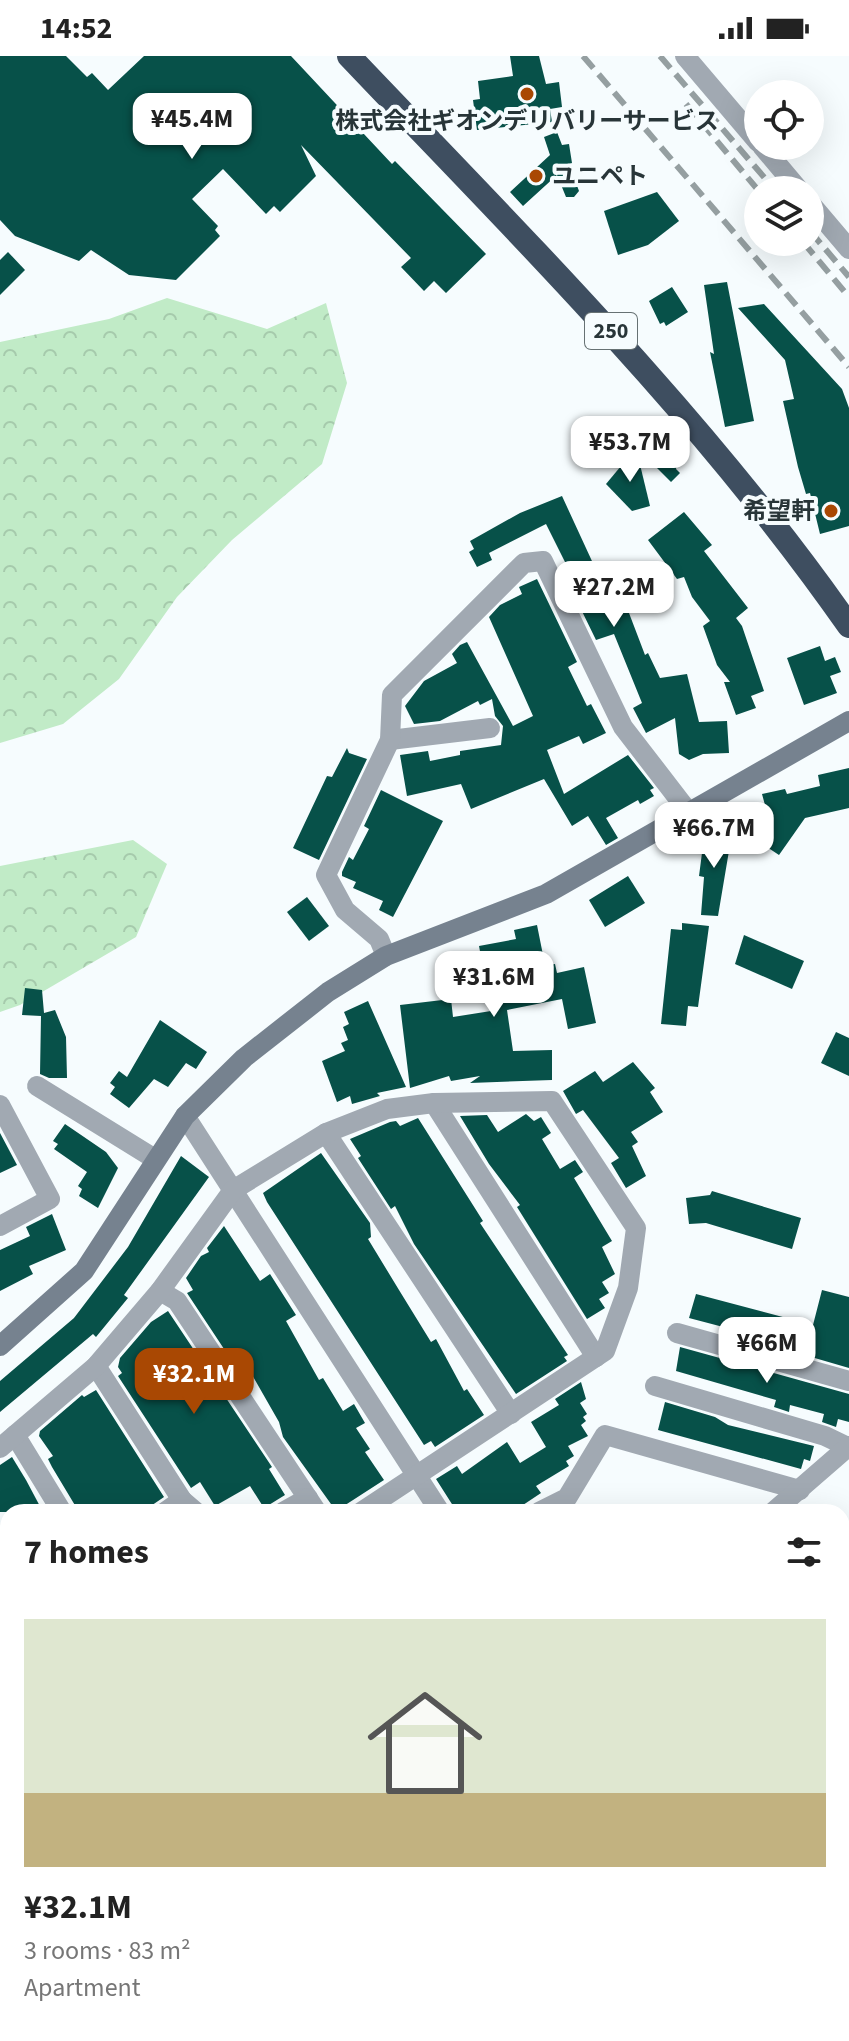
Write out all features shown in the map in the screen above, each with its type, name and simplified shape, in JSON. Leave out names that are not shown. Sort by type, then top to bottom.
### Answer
[{"type":"highway","name":"250","points":[[349,56],[643,364],[821,586],[849,626]]},
{"type":"street","points":[[685,56],[744,125]]},
{"type":"street","points":[[774,160],[787,176]]},
{"type":"street","points":[[824,220],[849,249]]},
{"type":"street","points":[[386,956],[379,939],[345,910],[326,875],[390,740],[388,708],[400,682],[524,563],[543,561],[623,727],[687,810]]},
{"type":"street","points":[[0,1346],[84,1271],[185,1116],[244,1058],[328,992],[386,956],[546,894],[687,810],[849,721]]},
{"type":"street","points":[[390,740],[490,728]]},
{"type":"street","points":[[37,1086],[155,1159]]},
{"type":"street","points":[[56,1504],[8,1441],[96,1366],[160,1291],[233,1190],[326,1133],[387,1109],[434,1103],[552,1101],[636,1228],[628,1288],[605,1351],[374,1504]]},
{"type":"street","points":[[434,1103],[596,1357]]},
{"type":"street","points":[[0,1105],[50,1199],[0,1226]]},
{"type":"street","points":[[185,1116],[435,1504]]},
{"type":"street","points":[[326,1133],[511,1414]]},
{"type":"street","points":[[160,1291],[177,1301],[312,1504]]},
{"type":"street","points":[[677,1333],[849,1381]]},
{"type":"street","points":[[96,1366],[179,1504]]},
{"type":"street","points":[[655,1386],[825,1436],[849,1447],[783,1504]]},
{"type":"street","points":[[555,1504],[567,1498],[605,1435],[800,1490]]},
{"type":"green space","points":[[167,298],[267,329],[326,303],[347,383],[322,464],[232,540],[177,597],[119,679],[63,724],[0,743],[0,342],[109,319]]},
{"type":"green space","points":[[133,840],[167,864],[136,937],[20,1005],[0,1012],[0,866]]},
{"type":"building","points":[[0,56],[66,56],[87,77],[92,73],[108,90],[144,56],[291,56],[392,164],[395,161],[486,254],[446,293],[434,281],[424,291],[401,267],[411,258],[301,145],[316,176],[280,212],[274,206],[266,214],[223,169],[192,199],[218,226],[215,230],[220,236],[176,280],[129,275],[91,250],[79,261],[15,236],[0,220]]},
{"type":"building","points":[[510,56],[539,56],[546,84],[559,82],[562,107],[550,109],[552,122],[477,130],[473,100],[480,99],[478,81],[513,76]]},
{"type":"building","points":[[557,132],[562,145],[569,144],[572,163],[569,164],[579,191],[574,197],[566,197],[557,175],[523,206],[510,192],[550,155],[544,137]]},
{"type":"building","points":[[657,192],[679,221],[648,245],[618,255],[604,211]]},
{"type":"building","points":[[8,252],[25,270],[0,295],[0,260]]},
{"type":"building","points":[[727,282],[754,421],[725,427],[710,352],[714,354],[704,285]]},
{"type":"building","points":[[672,287],[688,312],[666,326],[664,322],[660,324],[649,301]]},
{"type":"building","points":[[764,304],[842,389],[849,408],[849,526],[820,534],[810,493],[806,494],[798,467],[783,401],[794,399],[785,360],[738,308]]},
{"type":"building","points":[[646,436],[662,453],[666,448],[678,460],[676,469],[680,473],[671,482],[636,447]]},
{"type":"building","points":[[636,448],[650,506],[632,511],[606,484]]},
{"type":"building","points":[[562,496],[603,585],[609,582],[615,595],[621,592],[645,655],[648,653],[660,678],[687,674],[699,722],[727,721],[729,753],[703,754],[689,760],[679,754],[675,718],[646,733],[633,708],[642,703],[614,634],[596,640],[576,599],[582,596],[546,524],[489,553],[492,560],[477,567],[469,552],[474,549],[470,541],[520,513]]},
{"type":"building","points":[[684,512],[712,545],[704,551],[748,608],[736,618],[742,626],[764,691],[751,696],[756,708],[736,715],[724,682],[730,682],[717,665],[703,626],[710,621],[692,597],[684,577],[677,579],[648,540]]},
{"type":"building","points":[[537,579],[577,662],[568,667],[587,706],[591,704],[606,733],[583,744],[579,736],[547,750],[564,794],[628,755],[654,788],[650,790],[654,796],[640,804],[638,800],[606,818],[618,838],[606,845],[588,816],[572,826],[544,779],[471,809],[461,784],[407,796],[400,755],[428,751],[430,761],[460,755],[460,751],[501,745],[503,726],[495,716],[492,699],[480,705],[478,701],[440,721],[414,724],[405,706],[424,681],[457,663],[452,654],[460,645],[467,642],[513,726],[533,716],[489,617],[500,605],[522,594],[519,587]]},
{"type":"building","points":[[820,646],[825,661],[835,657],[841,672],[830,676],[837,693],[804,705],[787,658]]},
{"type":"building","points":[[347,748],[349,753],[367,759],[319,860],[293,848],[327,776],[332,777]]},
{"type":"building","points":[[849,768],[849,808],[805,818],[779,855],[758,841],[769,820],[762,794],[785,789],[787,794],[820,786],[818,775]]},
{"type":"building","points":[[381,790],[443,821],[393,917],[379,910],[383,901],[353,888],[356,882],[342,876],[349,857],[353,860],[369,829],[364,826]]},
{"type":"building","points":[[705,830],[732,833],[718,916],[701,915],[704,877],[699,876]]},
{"type":"building","points":[[628,876],[645,903],[605,927],[589,900]]},
{"type":"building","points":[[307,897],[329,926],[309,941],[287,912]]},
{"type":"building","points":[[682,923],[709,926],[698,1007],[688,1006],[686,1026],[661,1024],[671,929],[682,930]]},
{"type":"building","points":[[537,925],[545,965],[555,964],[557,973],[584,967],[596,1023],[568,1029],[562,999],[507,1010],[513,1051],[552,1050],[552,1080],[470,1083],[480,1076],[451,1081],[449,1076],[410,1088],[400,1005],[451,999],[453,1017],[491,1011],[479,946],[516,939],[514,930]]},
{"type":"building","points":[[744,935],[804,961],[792,989],[735,964]]},
{"type":"building","points":[[25,988],[42,990],[44,1013],[55,1010],[66,1037],[67,1078],[49,1078],[40,1074],[41,1016],[22,1015]]},
{"type":"building","points":[[368,1001],[406,1087],[377,1093],[380,1096],[352,1104],[350,1096],[337,1102],[322,1061],[345,1051],[341,1043],[348,1040],[343,1027],[349,1024],[344,1012]]},
{"type":"building","points":[[160,1020],[207,1052],[196,1069],[186,1063],[168,1087],[154,1079],[129,1108],[110,1094],[115,1087],[110,1083],[119,1071],[127,1077]]},
{"type":"building","points":[[836,1032],[849,1038],[849,1076],[821,1063]]},
{"type":"building","points":[[633,1062],[655,1088],[650,1092],[663,1112],[631,1132],[638,1142],[632,1146],[646,1176],[626,1188],[611,1163],[619,1158],[583,1110],[576,1114],[563,1091],[595,1071],[603,1082]]},
{"type":"building","points":[[526,1114],[534,1121],[541,1117],[551,1133],[542,1139],[560,1169],[575,1160],[583,1172],[574,1178],[612,1241],[602,1247],[615,1274],[602,1282],[609,1293],[599,1299],[605,1308],[587,1319],[517,1207],[520,1205],[489,1164],[460,1116],[487,1115],[498,1132]]},
{"type":"building","points":[[418,1118],[483,1221],[480,1223],[568,1355],[564,1357],[567,1361],[516,1394],[414,1244],[395,1206],[391,1209],[358,1158],[361,1156],[350,1139],[390,1122],[396,1121],[400,1126]]},
{"type":"building","points":[[65,1124],[106,1152],[118,1168],[98,1208],[79,1196],[82,1189],[78,1186],[87,1172],[54,1149],[58,1144],[53,1141]]},
{"type":"building","points":[[0,1133],[17,1165],[0,1173]]},
{"type":"building","points":[[321,1153],[370,1223],[371,1237],[368,1239],[431,1342],[436,1339],[464,1391],[467,1389],[484,1415],[435,1447],[431,1441],[424,1445],[263,1193]]},
{"type":"building","points":[[181,1156],[209,1177],[124,1295],[128,1298],[96,1337],[93,1334],[0,1412],[0,1381],[74,1318],[128,1247]]},
{"type":"building","points":[[712,1191],[801,1218],[792,1249],[706,1223],[689,1224],[686,1198],[710,1195]]},
{"type":"building","points":[[52,1214],[66,1250],[29,1266],[33,1274],[0,1291],[0,1250],[30,1236],[26,1227]]},
{"type":"building","points":[[224,1226],[260,1281],[270,1274],[296,1315],[286,1321],[319,1380],[323,1378],[343,1411],[354,1404],[365,1423],[356,1428],[370,1449],[365,1452],[384,1480],[347,1504],[331,1504],[283,1437],[279,1422],[239,1352],[230,1358],[187,1293],[193,1290],[186,1278],[201,1256],[209,1252],[207,1248]]},
{"type":"building","points":[[822,1290],[849,1297],[849,1368],[777,1347],[779,1339],[749,1331],[747,1339],[725,1333],[727,1328],[689,1318],[696,1294],[813,1325]]},
{"type":"building","points":[[168,1311],[272,1467],[269,1469],[285,1495],[270,1504],[261,1504],[250,1486],[214,1504],[200,1482],[191,1488],[118,1376],[122,1373],[118,1367],[120,1358],[151,1322]]},
{"type":"building","points":[[680,1347],[849,1394],[849,1422],[838,1419],[836,1427],[822,1422],[824,1414],[790,1405],[789,1412],[774,1407],[776,1400],[676,1371]]},
{"type":"building","points":[[581,1382],[586,1399],[580,1403],[587,1414],[583,1417],[586,1421],[581,1425],[588,1436],[568,1446],[574,1456],[566,1461],[569,1466],[536,1486],[541,1493],[524,1504],[452,1504],[436,1479],[457,1466],[462,1474],[507,1442],[520,1463],[546,1447],[531,1422],[559,1405],[555,1399]]},
{"type":"building","points":[[96,1390],[164,1497],[154,1504],[74,1504],[48,1459],[53,1456],[39,1436],[40,1431],[82,1395],[84,1397]]},
{"type":"building","points":[[665,1402],[715,1417],[728,1425],[814,1446],[810,1461],[804,1459],[801,1469],[658,1430]]},
{"type":"building","points":[[12,1457],[39,1504],[0,1504],[0,1465]]},
{"type":"railway","points":[[583,56],[849,367]]},
{"type":"railway","points":[[660,56],[763,176]]},
{"type":"railway","points":[[686,104],[746,176]]},
{"type":"railway","points":[[824,248],[849,277]]},
{"type":"railway","points":[[815,256],[849,297]]},
{"type":"place","name":"株式会社ギオンデリバリーサービス","points":[[527,94]]},
{"type":"place","name":"ユニペト","points":[[536,176]]},
{"type":"place","name":"希望軒","points":[[831,511]]}]
